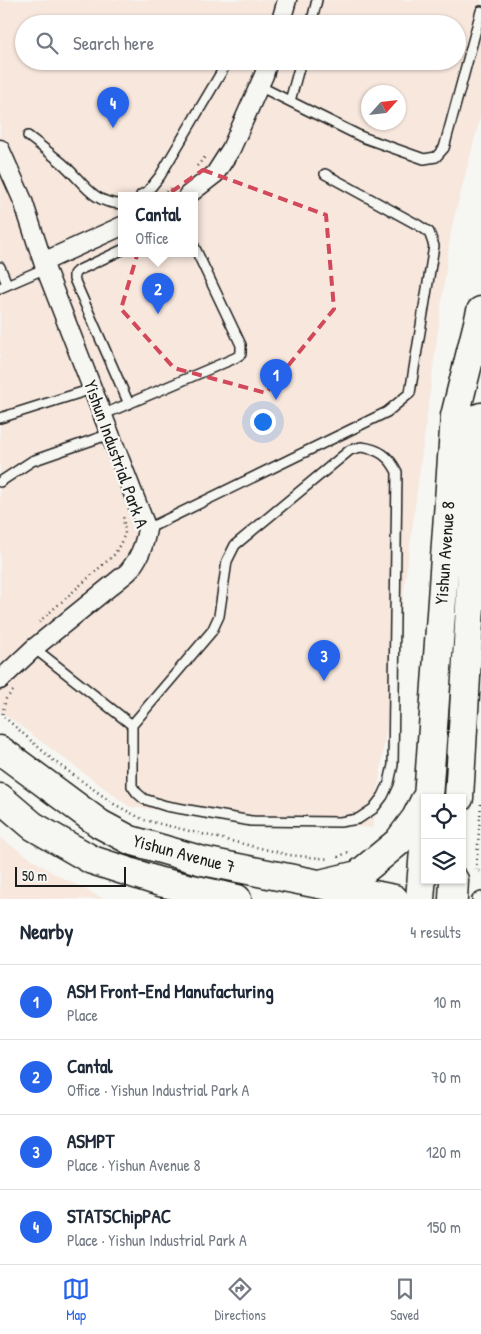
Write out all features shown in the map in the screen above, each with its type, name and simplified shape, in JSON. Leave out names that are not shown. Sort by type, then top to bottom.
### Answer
[{"type":"main road","name":"Yishun Avenue 8","points":[[426,794],[455,416],[481,311]]},
{"type":"main road","name":"Yishun Avenue 8","points":[[459,794],[481,417]]},
{"type":"main road","name":"Yishun Avenue 7","points":[[0,750],[100,824],[130,840],[203,861],[394,899]]},
{"type":"main road","name":"Yishun Avenue 7","points":[[0,798],[32,826],[92,860],[160,882],[237,899]]},
{"type":"main road","points":[[317,885],[358,875],[398,842],[416,818],[421,808]]},
{"type":"main road","points":[[420,899],[425,839]]},
{"type":"main road","points":[[453,899],[454,884]]},
{"type":"street","points":[[283,15],[287,0]]},
{"type":"street","points":[[183,189],[215,174],[231,149],[265,70]]},
{"type":"street","name":"Yishun Industrial Park A","points":[[0,149],[23,201],[44,265],[147,529],[138,560],[128,572],[34,648],[0,680]]},
{"type":"street","points":[[44,265],[118,228]]},
{"type":"lane","points":[[313,15],[317,0]]},
{"type":"lane","points":[[466,67],[481,11]]},
{"type":"lane","points":[[146,192],[160,176],[223,70]]},
{"type":"lane","points":[[290,101],[299,70]]},
{"type":"lane","points":[[259,86],[362,137],[424,159],[436,157],[444,148],[465,70]]},
{"type":"lane","points":[[28,136],[62,163],[82,185],[103,201],[118,204]]},
{"type":"lane","points":[[147,529],[388,412],[410,392],[434,246],[432,239],[429,232],[418,225],[325,174]]},
{"type":"lane","points":[[118,252],[77,271],[74,274],[74,279],[129,404]]},
{"type":"lane","points":[[102,414],[129,404],[241,354],[241,345],[198,254]]},
{"type":"lane","points":[[0,267],[4,286],[44,265]]},
{"type":"lane","points":[[0,418],[92,389]]},
{"type":"lane","points":[[0,482],[32,462],[110,434]]},
{"type":"lane","points":[[361,447],[373,448],[383,453],[392,462],[397,472],[393,765],[383,796],[373,809],[358,819],[340,822],[251,821],[166,806],[137,794],[132,786],[132,725],[212,631],[220,616],[227,561],[234,545],[350,450],[361,447]]},
{"type":"lane","points":[[34,648],[132,725]]},
{"type":"lane","points":[[477,899],[481,897]]},
{"type":"path","points":[[193,170],[210,152]]},
{"type":"path","points":[[481,804],[476,871],[481,872]]},
{"type":"highlighted area","points":[[203,170],[326,215],[334,309],[266,393],[174,368],[121,309],[152,205]]},
{"type":"shaded area","points":[[0,0],[481,0],[481,114],[451,230],[373,828],[130,807],[0,711]]},
{"type":"shaded area","points":[[0,838],[53,873],[104,899],[0,899]]},
{"type":"place","name":"STATSChipPAC","points":[[113,128]]},
{"type":"place","name":"Cantal","points":[[158,314]]},
{"type":"place","name":"ASM Front-End Manufacturing","points":[[276,400]]},
{"type":"place","name":"ASMPT","points":[[324,681]]}]
